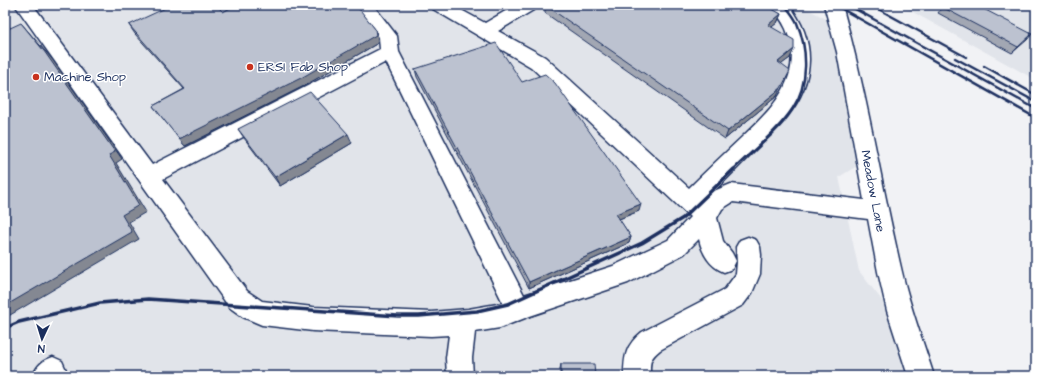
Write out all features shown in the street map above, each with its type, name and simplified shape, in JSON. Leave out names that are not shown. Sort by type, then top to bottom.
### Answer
[{"type":"street","points":[[24,5],[224,282],[238,298],[252,309],[262,313],[313,319],[431,324],[463,322],[509,312],[619,275],[676,247],[697,210],[780,113],[794,90],[800,72],[800,48],[798,34],[780,5]]},
{"type":"street","points":[[364,5],[388,36],[390,52],[509,312]]},
{"type":"street","points":[[439,5],[538,62],[697,210],[712,246],[724,261]]},
{"type":"street","points":[[485,31],[529,5]]},
{"type":"street","name":"Meadow Lane","points":[[833,5],[846,52],[877,211],[900,311],[921,376]]},
{"type":"street","points":[[148,177],[390,52]]},
{"type":"street","points":[[697,210],[731,193],[877,211]]},
{"type":"street","points":[[637,376],[637,363],[641,349],[650,341],[734,297],[743,286],[749,274],[750,261],[748,248]]},
{"type":"street","points":[[460,376],[463,322]]},
{"type":"shaded area","points":[[5,5],[800,5],[830,21],[852,119],[860,164],[839,177],[859,271],[888,308],[911,376],[5,376]]},
{"type":"shaded area","points":[[900,5],[1036,5],[1036,80]]},
{"type":"building","name":"ERSI Fab Shop","points":[[172,5],[216,5],[223,12],[236,5],[354,5],[361,11],[375,29],[376,35],[301,78],[179,139],[153,106],[185,89],[129,25]]},
{"type":"building","points":[[545,5],[709,5],[712,7],[715,5],[769,5],[767,6],[781,14],[768,25],[794,40],[794,49],[778,62],[790,71],[781,88],[728,131]]},
{"type":"building","points":[[945,5],[976,5],[1032,34],[1018,47],[942,7]]},
{"type":"building","points":[[21,23],[44,51],[115,152],[109,155],[139,205],[122,215],[132,232],[5,306],[5,24],[8,29]]},
{"type":"building","points":[[496,43],[522,82],[545,74],[555,83],[641,204],[616,214],[631,237],[529,282],[415,69]]},
{"type":"building","points":[[310,92],[348,134],[275,177],[238,129]]},
{"type":"building","points":[[561,364],[594,364],[595,376],[561,376]]},
{"type":"railway","points":[[733,170],[780,125],[793,108],[802,88],[805,55],[801,33],[797,23],[785,5]]},
{"type":"railway","points":[[835,5],[1036,118]]},
{"type":"railway","points":[[848,5],[1036,109]]},
{"type":"railway","points":[[871,5],[966,57]]},
{"type":"railway","points":[[955,58],[1036,102]]},
{"type":"railway","points":[[984,66],[1036,95]]},
{"type":"railway","points":[[5,328],[19,322],[100,303],[148,299],[398,316],[419,316],[477,311],[508,304],[642,243],[683,218],[734,169]]},
{"type":"place","name":"ERSI Fab Shop","points":[[250,67]]},
{"type":"place","name":"Machine Shop","points":[[36,77]]}]
